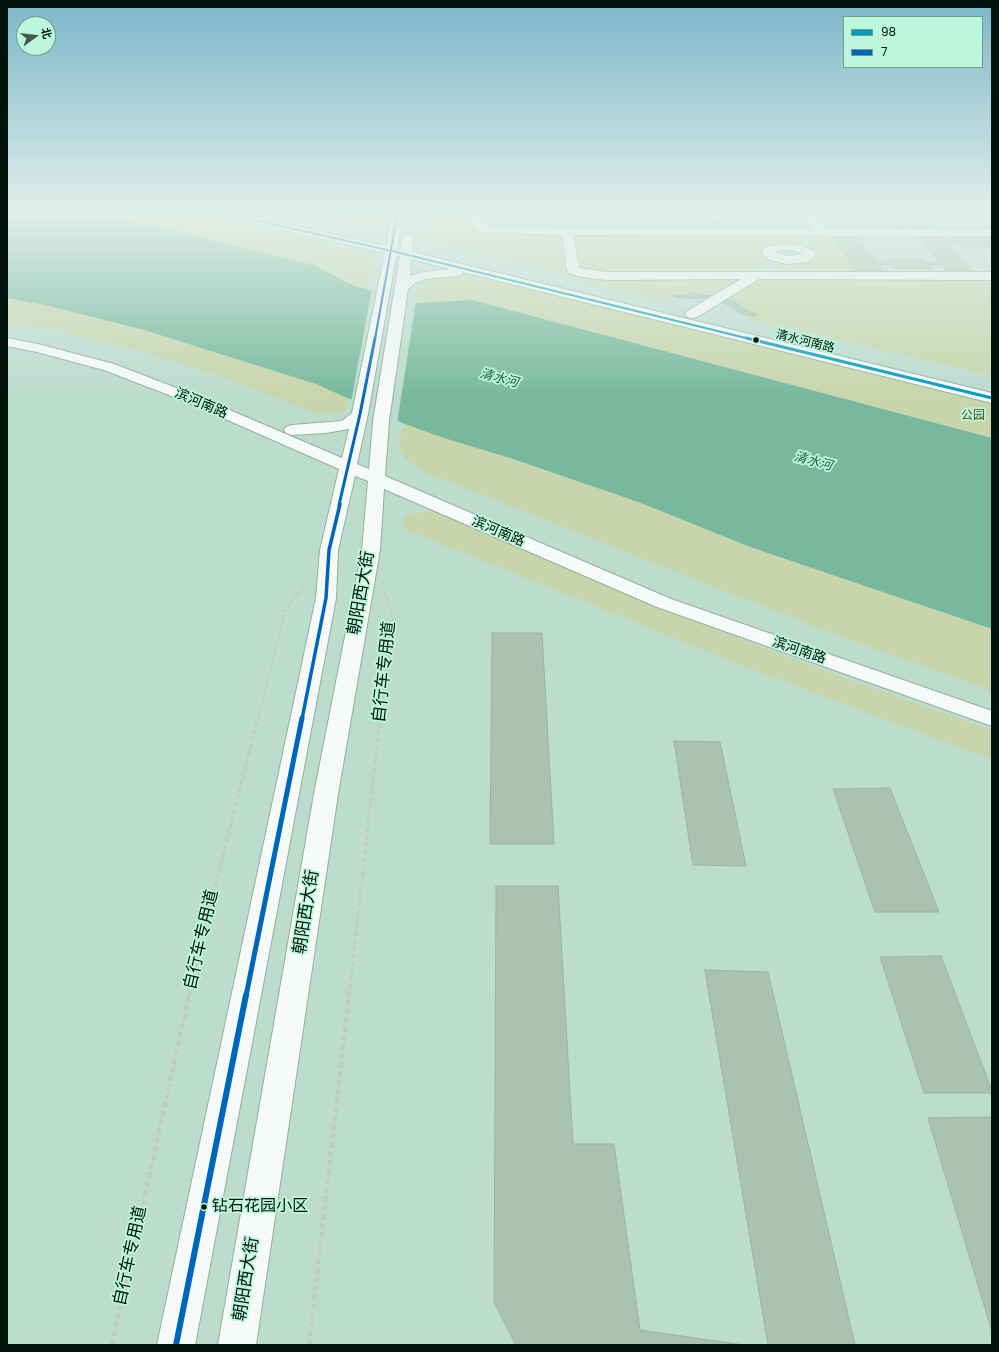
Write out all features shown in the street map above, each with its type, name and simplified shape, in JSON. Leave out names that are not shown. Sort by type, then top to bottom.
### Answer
[{"type":"main road","points":[[176,1345],[326,598],[330,550],[360,414],[387,273]]},
{"type":"main road","points":[[401,290],[403,273]]},
{"type":"main road","points":[[401,290],[411,280],[434,274],[445,273]]},
{"type":"main road","points":[[473,273],[485,274]]},
{"type":"main road","name":"清水河南路","points":[[513,273],[692,314],[992,387]]},
{"type":"main road","points":[[581,273],[606,276],[992,276]]},
{"type":"main road","points":[[692,314],[759,273]]},
{"type":"main road","name":"清水河南路","points":[[485,274],[992,398]]},
{"type":"main road","name":"朝阳西大街","points":[[237,1345],[326,794],[371,550],[381,421],[401,290]]},
{"type":"main road","name":"滨河南路","points":[[7,334],[48,342],[122,361],[201,391],[292,430],[350,461]]},
{"type":"main road","name":"滨河南路","points":[[7,342],[38,348],[109,367],[350,461],[674,593],[992,703]]},
{"type":"main road","points":[[292,430],[320,429],[346,425],[360,414]]},
{"type":"main road","name":"滨河南路","points":[[376,472],[664,603],[992,719]]},
{"type":"path","name":"自行车专用道","points":[[112,1345],[199,950],[285,611],[330,550]]},
{"type":"path","name":"自行车专用道","points":[[309,1345],[382,704],[394,623],[383,584]]},
{"type":"green space","points":[[330,273],[371,273],[367,289],[349,284]]},
{"type":"green space","points":[[557,273],[743,277],[714,295],[690,293],[690,296],[672,296],[674,297],[666,301]]},
{"type":"green space","points":[[779,273],[884,273],[885,274]]},
{"type":"green space","name":"公园","points":[[453,274],[470,274],[992,404],[992,438],[472,300],[416,303],[417,290],[425,282]]},
{"type":"green space","points":[[760,277],[859,277],[861,280],[992,281],[992,376],[744,317],[748,315],[755,316],[757,314],[749,312],[741,305],[729,299]]},
{"type":"green space","points":[[7,298],[45,305],[144,330],[316,384],[348,398],[346,411],[326,414],[312,412],[215,374],[137,350],[53,330],[7,322]]},
{"type":"green space","points":[[406,424],[641,503],[750,547],[992,629],[992,691],[844,638],[427,473],[406,460],[399,448],[401,431]]},
{"type":"green space","points":[[437,510],[530,553],[683,617],[847,679],[992,730],[992,760],[743,666],[404,529],[404,515]]},
{"type":"water","name":"清水河","points":[[7,273],[330,273],[349,284],[416,303],[472,300],[992,438],[992,629],[750,547],[641,503],[405,424],[316,384],[144,330],[45,305],[7,298]]},
{"type":"pier","points":[[372,289],[416,301],[397,423],[351,402]]},
{"type":"building","points":[[689,293],[721,297],[735,302],[749,312],[757,314],[755,316],[739,313],[732,306],[720,302],[718,297],[679,298],[672,296],[690,296]]},
{"type":"building","points":[[492,633],[542,633],[554,844],[490,844]]},
{"type":"building","points":[[674,741],[720,742],[746,866],[693,865]]},
{"type":"building","points":[[890,788],[939,912],[875,912],[833,789]]},
{"type":"building","points":[[496,886],[558,886],[573,1144],[614,1144],[640,1330],[744,1345],[516,1345],[494,1302]]},
{"type":"building","points":[[941,956],[992,1093],[924,1093],[880,957]]},
{"type":"building","points":[[705,970],[768,972],[855,1345],[768,1345]]},
{"type":"building","points":[[992,1117],[992,1332],[928,1118]]},
{"type":"transit line","name":"7","points":[[176,1345],[326,598],[329,550],[360,414],[387,273]]},
{"type":"transit line","name":"98","points":[[482,273],[992,398]]},
{"type":"place","name":"钻石花园小区","points":[[204,1207]]}]
